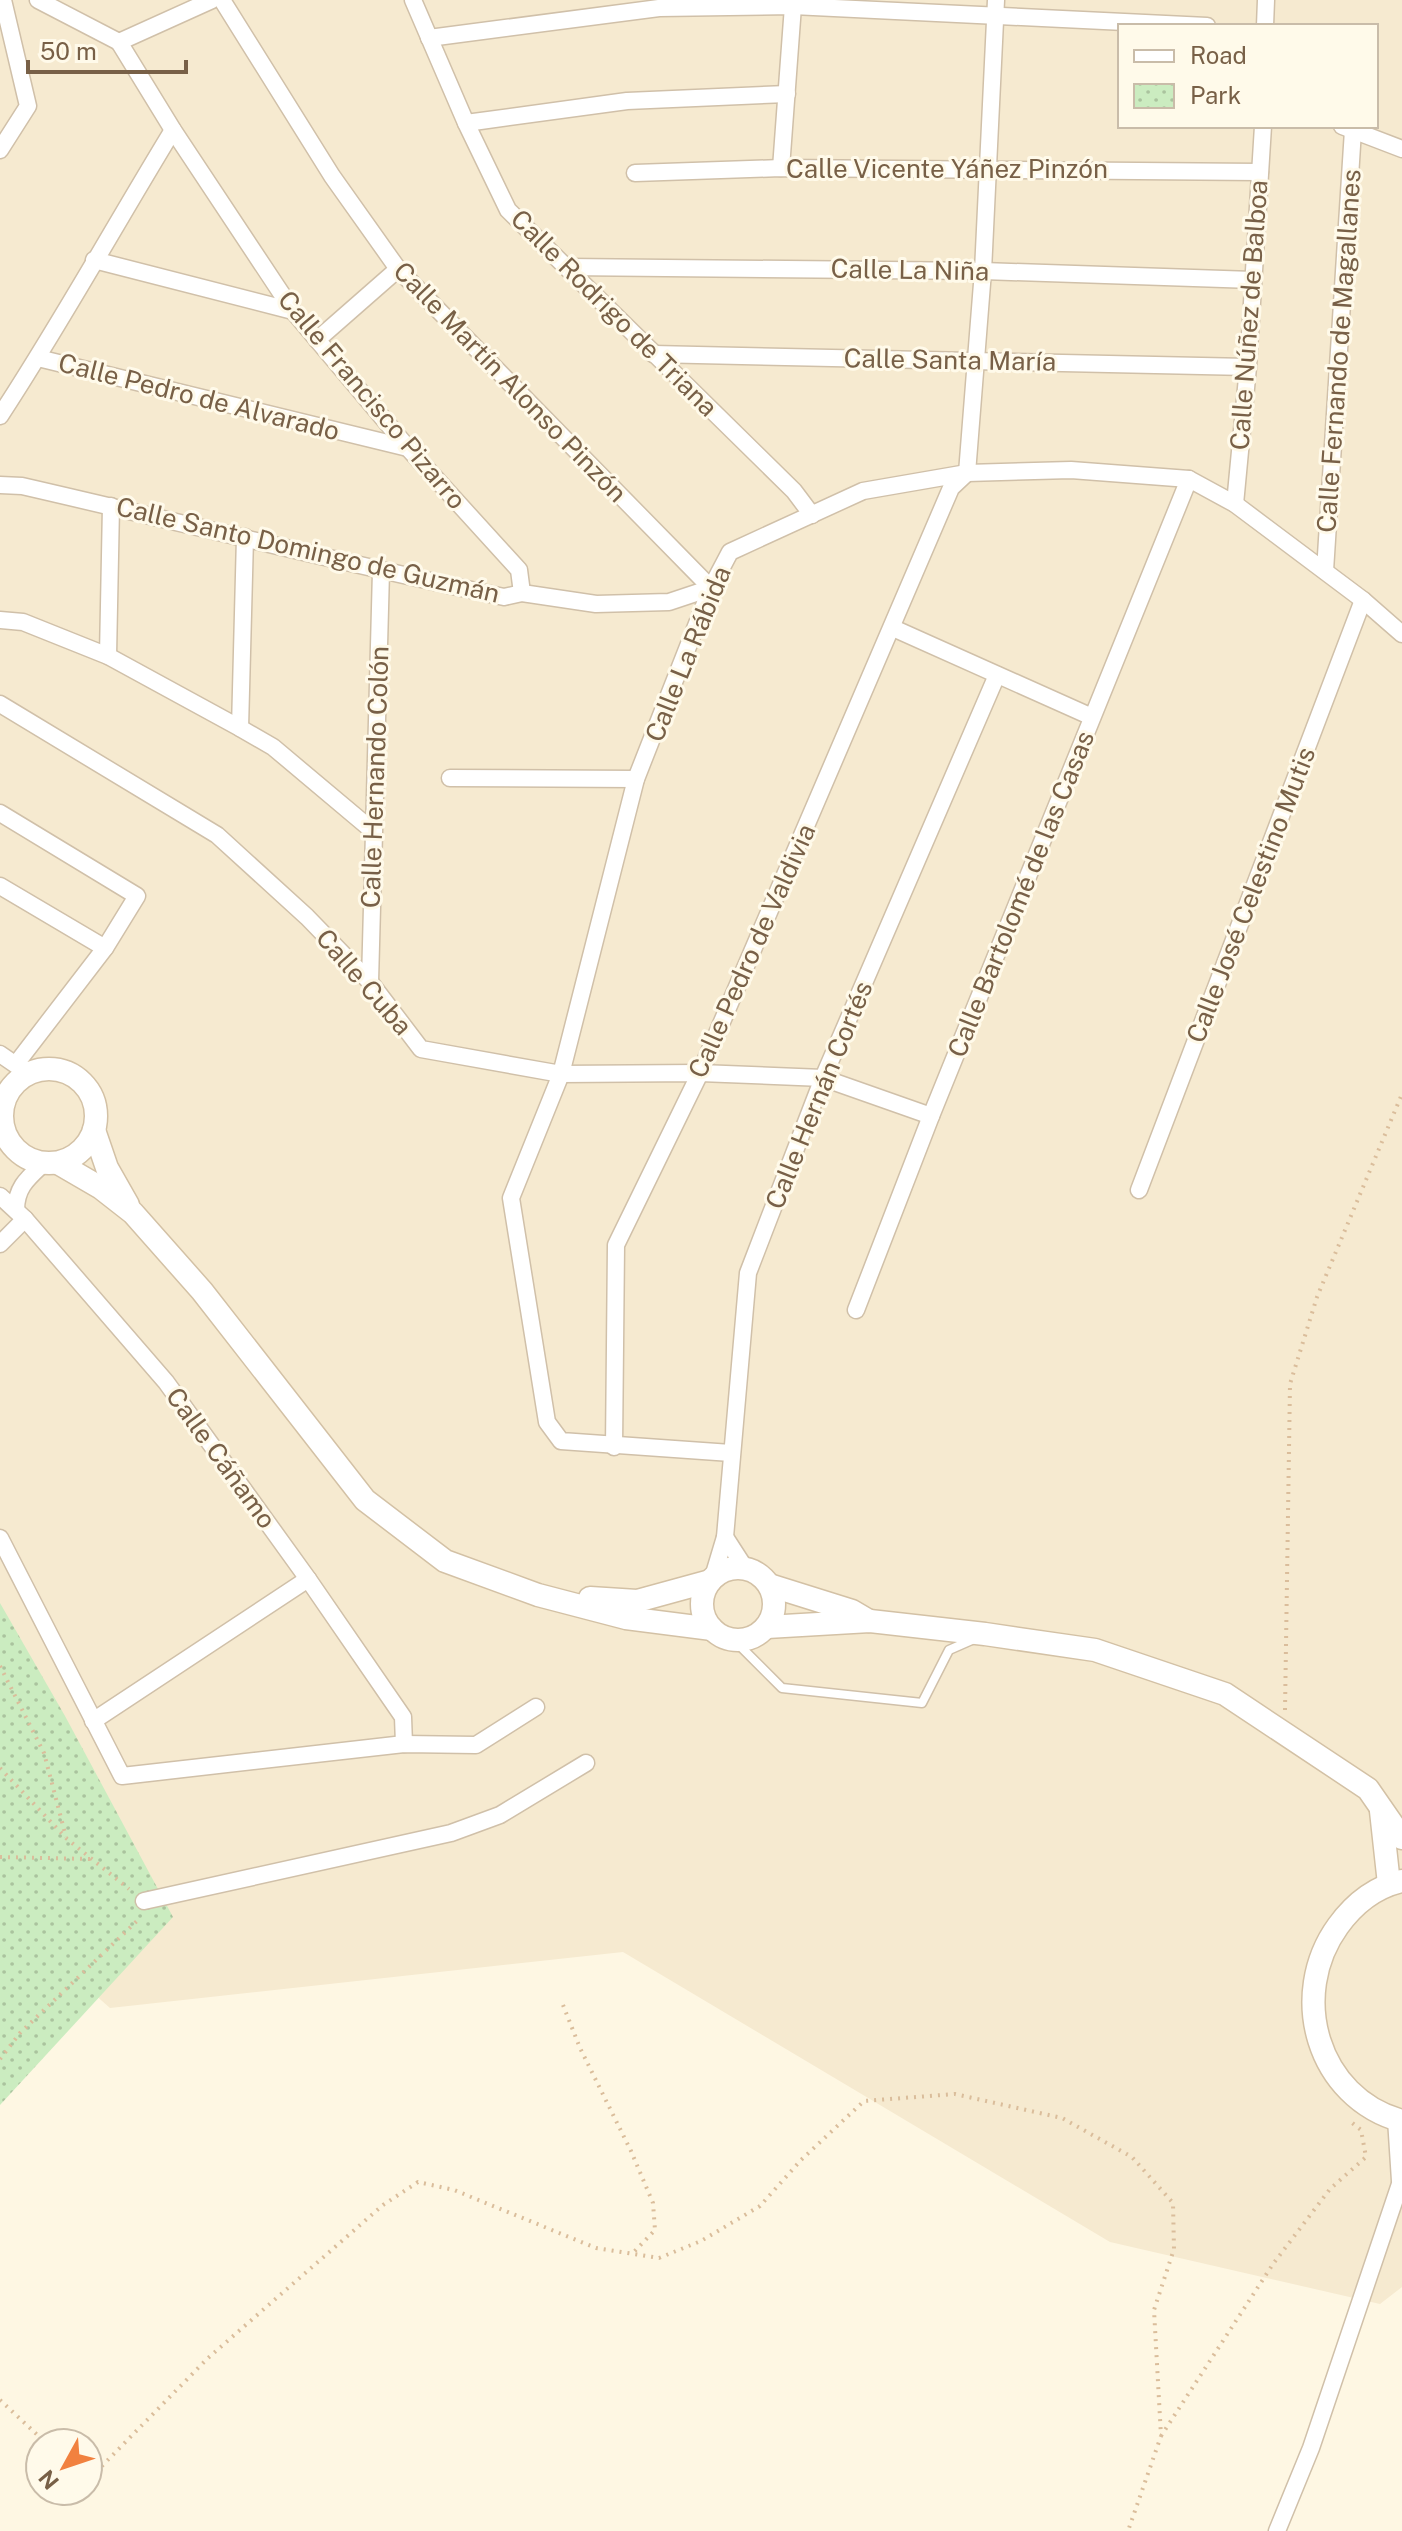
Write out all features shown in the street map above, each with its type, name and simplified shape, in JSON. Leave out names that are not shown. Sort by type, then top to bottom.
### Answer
[{"type":"main road","points":[[51,1163],[87,1145],[94,1130],[94,1101],[76,1078],[58,1070],[16,1073],[2,1116],[11,1143],[17,1150],[101,1188],[133,1213],[202,1291],[365,1500],[445,1561],[538,1595],[626,1618],[712,1629]]},
{"type":"main road","points":[[94,1130],[107,1168],[133,1213]]},
{"type":"main road","points":[[538,1595],[637,1601],[712,1579],[728,1569],[745,1568],[759,1574],[769,1585],[775,1602],[767,1627],[746,1640],[722,1637],[712,1629],[702,1605],[704,1590],[712,1579]]},
{"type":"main road","points":[[769,1585],[852,1611],[870,1621]]},
{"type":"main road","points":[[767,1627],[870,1621],[1095,1650],[1225,1694],[1368,1789],[1402,1838]]},
{"type":"main road","points":[[1381,1811],[1396,1883],[1368,1895],[1349,1911],[1325,1944],[1313,1982],[1313,2023],[1327,2061],[1352,2093],[1386,2116],[1399,2120]]},
{"type":"street","points":[[0,150],[28,106],[3,0]]},
{"type":"street","points":[[38,0],[119,42],[212,0]]},
{"type":"street","name":"Calle Martín Alonso Pinzón","points":[[222,0],[332,176],[398,269],[711,588]]},
{"type":"street","name":"Calle Rodrigo de Triana","points":[[413,0],[466,123],[508,210],[794,491],[812,515]]},
{"type":"street","points":[[1265,24],[1266,0]]},
{"type":"street","points":[[781,168],[793,6]]},
{"type":"street","points":[[429,38],[659,8],[996,7],[1185,24]]},
{"type":"street","points":[[967,473],[983,271],[996,7]]},
{"type":"street","name":"Calle Francisco Pizarro","points":[[119,42],[173,130],[293,311],[408,448],[519,570],[522,593]]},
{"type":"street","points":[[466,123],[627,101],[787,94]]},
{"type":"street","name":"Calle Núñez de Balboa","points":[[1235,504],[1248,367],[1263,128]]},
{"type":"street","points":[[1348,128],[1402,149]]},
{"type":"street","name":"Calle Fernando de Magallanes","points":[[1325,571],[1348,128]]},
{"type":"street","points":[[0,416],[38,358],[173,130]]},
{"type":"street","name":"Calle Vicente Yáñez Pinzón","points":[[635,173],[781,168],[1260,172]]},
{"type":"street","points":[[94,260],[293,311]]},
{"type":"street","name":"Calle La Niña","points":[[567,267],[983,271],[1253,280]]},
{"type":"street","points":[[317,340],[398,269]]},
{"type":"street","name":"Calle Santa María","points":[[653,354],[1248,367]]},
{"type":"street","name":"Calle Pedro de Alvarado","points":[[38,358],[408,448]]},
{"type":"street","name":"Calle La Rábida","points":[[731,1453],[561,1441],[547,1422],[511,1198],[561,1074],[636,779],[711,588],[730,552],[863,491],[967,473],[1071,470],[1189,479]]},
{"type":"street","name":"Calle Pedro de Valdivia","points":[[614,1447],[616,1245],[700,1073],[951,488],[967,473]]},
{"type":"street","points":[[1189,479],[1235,504],[1363,600],[1402,634]]},
{"type":"street","name":"Calle Bartolomé de las Casas","points":[[856,1310],[931,1116],[1189,479]]},
{"type":"street","name":"Calle Santo Domingo de Guzmán","points":[[0,485],[22,486],[504,597],[522,593],[596,604],[669,602],[711,588]]},
{"type":"street","points":[[108,656],[111,506]]},
{"type":"street","points":[[240,728],[245,537]]},
{"type":"street","name":"Calle Hernando Colón","points":[[370,982],[381,571]]},
{"type":"street","name":"Calle José Celestino Mutis","points":[[1139,1190],[1363,600]]},
{"type":"street","points":[[0,620],[23,622],[108,656],[240,728],[273,747],[373,831]]},
{"type":"street","points":[[893,628],[1092,717]]},
{"type":"street","name":"Calle Hernán Cortés","points":[[712,1579],[725,1537],[748,1273],[823,1078],[997,675]]},
{"type":"street","name":"Calle Cuba","points":[[0,704],[217,835],[307,917],[370,982],[421,1049],[561,1074],[700,1073],[823,1078],[931,1116]]},
{"type":"street","points":[[450,778],[636,779]]},
{"type":"street","points":[[0,813],[137,896],[105,948],[16,1073],[0,1054]]},
{"type":"street","points":[[0,886],[105,948]]},
{"type":"street","points":[[0,1244],[20,1214],[16,1196],[28,1178],[51,1163]]},
{"type":"street","name":"Calle Cáñamo","points":[[0,1196],[20,1214],[166,1382],[403,1717],[404,1744]]},
{"type":"street","points":[[725,1537],[745,1568]]},
{"type":"street","points":[[0,1538],[122,1776],[404,1744],[476,1745],[536,1707]]},
{"type":"street","points":[[93,1721],[308,1579]]},
{"type":"street","points":[[144,1901],[451,1833],[500,1815],[586,1763]]},
{"type":"street","points":[[1277,2531],[1311,2448],[1401,2179],[1399,2120]]},
{"type":"lane","points":[[734,1640],[782,1688],[922,1703],[949,1650],[985,1634]]},
{"type":"path","points":[[1285,1733],[1290,1384],[1317,1297],[1402,1094]]},
{"type":"path","points":[[0,1666],[44,1753],[67,1839]]},
{"type":"path","points":[[0,1768],[67,1839],[151,1907],[20,2033],[0,2059]]},
{"type":"path","points":[[0,1857],[92,1859]]},
{"type":"path","points":[[563,2005],[653,2203],[655,2230],[632,2254]]},
{"type":"path","points":[[104,2464],[208,2358],[383,2205],[418,2182],[454,2190],[596,2248],[659,2258],[701,2241],[760,2206],[801,2160],[864,2101],[955,2094],[1062,2118],[1132,2157],[1173,2203],[1174,2249],[1154,2310],[1161,2436]]},
{"type":"path","points":[[1128,2531],[1161,2436],[1273,2264],[1330,2189],[1366,2157],[1361,2130],[1350,2121]]},
{"type":"path","points":[[0,2400],[29,2427]]},
{"type":"shaded area","points":[[0,0],[1402,0],[1402,2287],[1380,2304],[1110,2242],[623,1952],[110,2008],[0,1911]]},
{"type":"green space","points":[[0,1603],[65,1716],[173,1917],[0,2105]]}]
